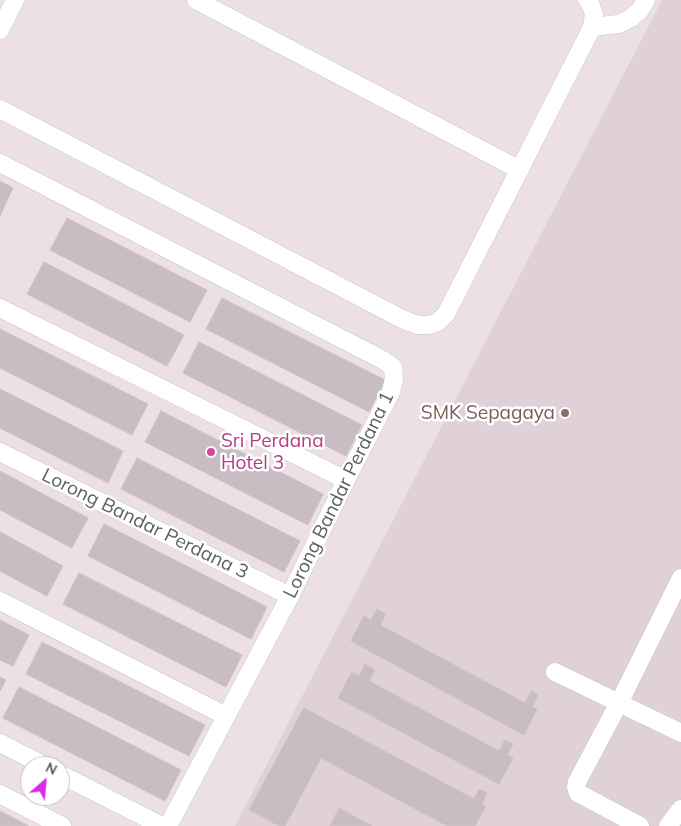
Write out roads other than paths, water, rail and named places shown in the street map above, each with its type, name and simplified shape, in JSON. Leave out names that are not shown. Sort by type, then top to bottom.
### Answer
[{"type":"street","points":[[0,30],[15,0]]},
{"type":"street","points":[[196,0],[520,170]]},
{"type":"street","points":[[0,109],[404,320],[418,325],[429,325],[438,322],[446,314],[592,27],[594,14],[587,0]]},
{"type":"street","points":[[592,27],[619,24],[640,10],[646,0]]},
{"type":"street","name":"Lorong Bandar Perdana 1","points":[[0,163],[383,360],[393,367],[394,379],[391,392],[290,596],[226,716],[158,825]]},
{"type":"street","points":[[0,308],[346,480]]},
{"type":"street","name":"Lorong Bandar Perdana 3","points":[[0,452],[290,596]]},
{"type":"street","points":[[640,826],[578,793],[576,782],[619,703],[681,578]]},
{"type":"street","points":[[0,601],[226,716]]},
{"type":"street","points":[[555,672],[681,734]]},
{"type":"street","points":[[0,743],[25,756]]},
{"type":"street","points":[[70,779],[158,825]]},
{"type":"street","points":[[0,794],[62,826]]},
{"type":"street","points":[[668,826],[681,809]]},
{"type":"place","name":"SMK Sepagaya","points":[[565,413]]},
{"type":"place","name":"Sri Perdana Hotel 3","points":[[211,452]]}]
